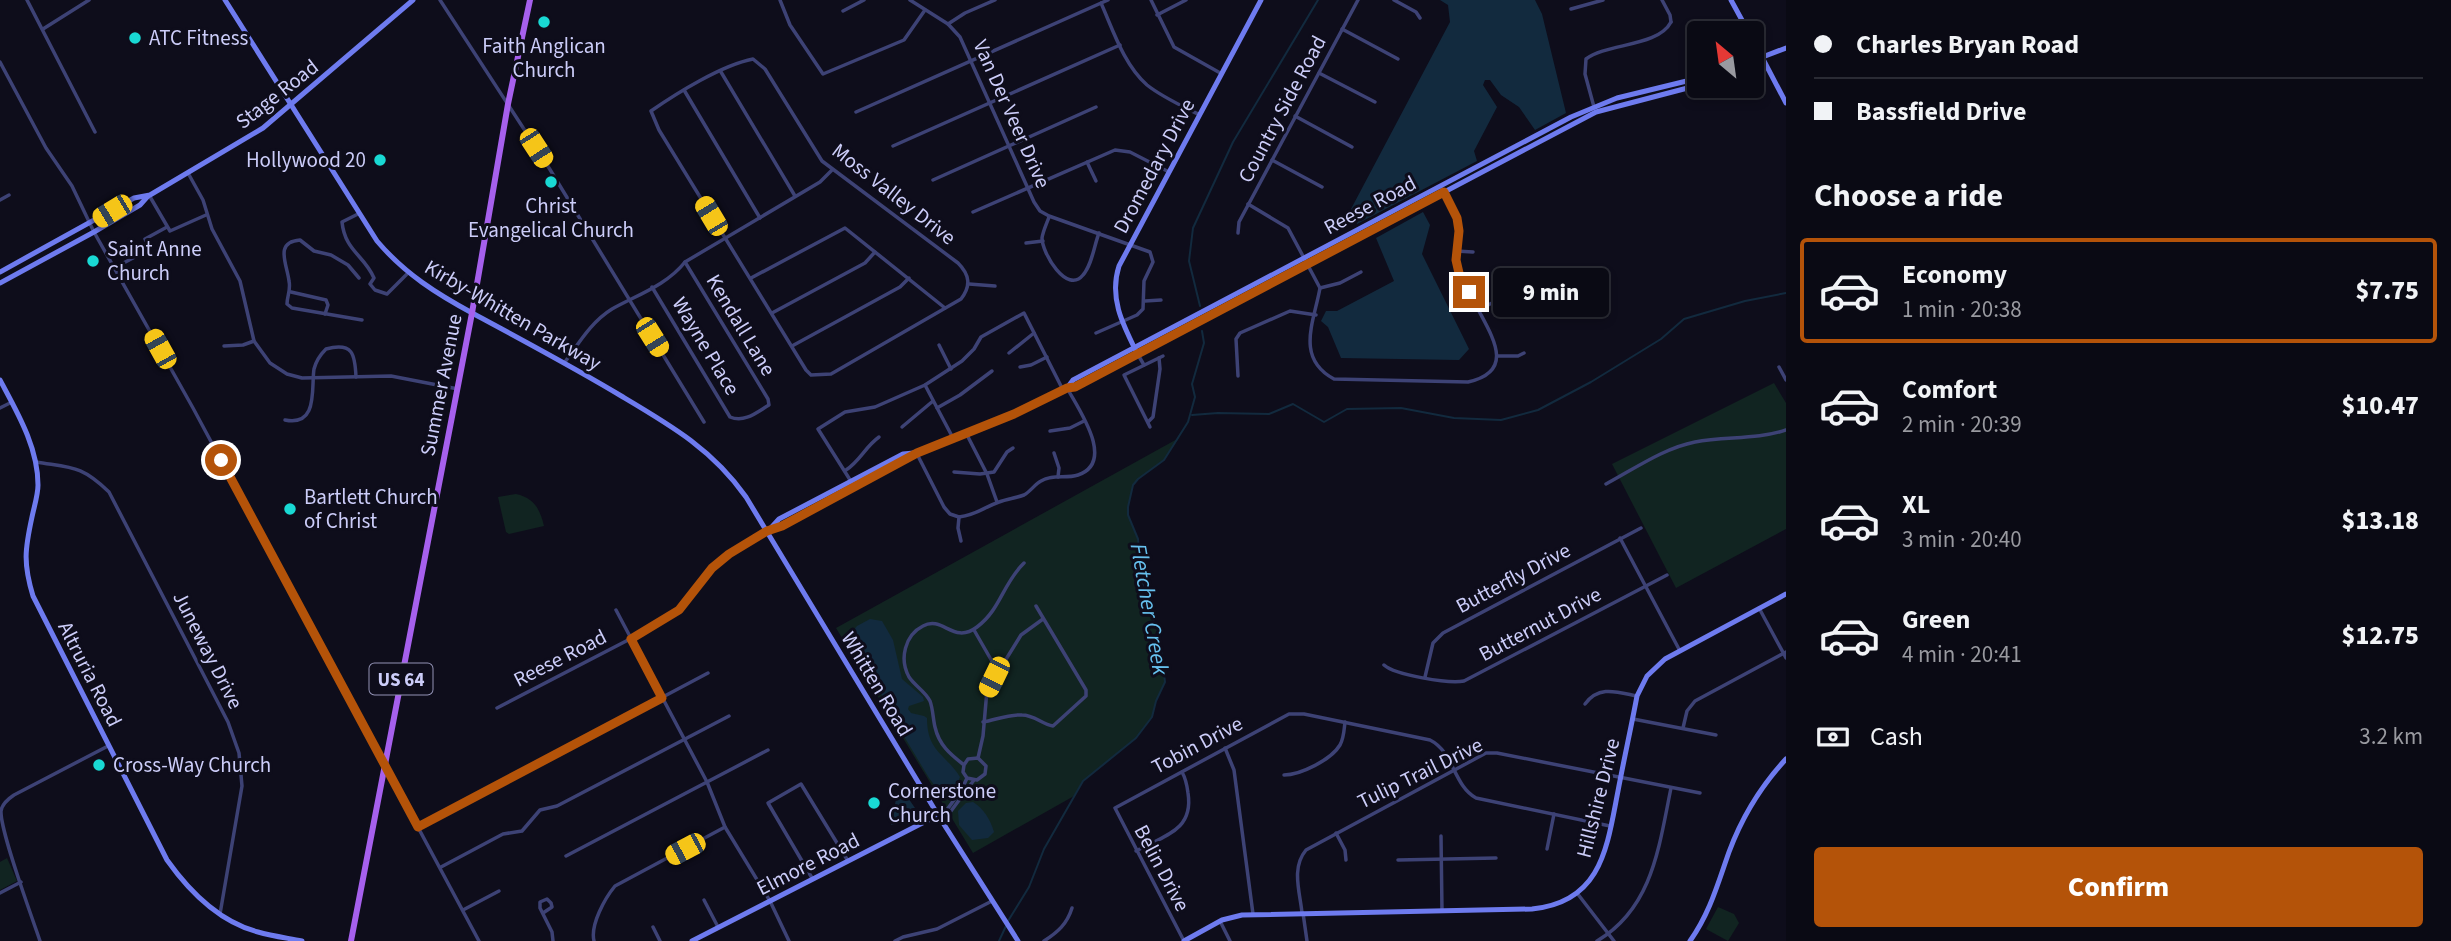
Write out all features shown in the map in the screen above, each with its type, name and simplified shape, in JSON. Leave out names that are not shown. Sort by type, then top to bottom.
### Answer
[{"type":"main road","name":"Kirby-Whitten Parkway","points":[[225,0],[377,241],[408,274],[436,293],[565,362],[703,448]]},
{"type":"main road","name":"Stage Road","points":[[0,272],[134,198],[149,195],[253,134],[291,106],[413,0]]},
{"type":"main road","name":"Summer Avenue","points":[[351,941],[458,389],[508,104],[530,0]]},
{"type":"main road","name":"Dromedary Drive","points":[[1136,351],[1116,302],[1115,282],[1121,261],[1261,0]]},
{"type":"main road","points":[[1731,0],[1742,21]]},
{"type":"main road","points":[[1764,57],[1786,48]]},
{"type":"main road","points":[[1764,63],[1786,103]]},
{"type":"main road","name":"Reese Road","points":[[767,531],[917,453],[1075,387],[1136,351],[1595,109],[1687,82]]},
{"type":"main road","name":"Reese Road","points":[[1595,109],[1687,88]]},
{"type":"main road","name":"Stage Road","points":[[0,283],[140,205],[149,195]]},
{"type":"main road","points":[[26,258],[31,266]]},
{"type":"main road","name":"Altruria Road","points":[[0,380],[29,437],[36,462],[38,487],[27,540],[25,570],[33,596],[167,860],[178,877],[220,914],[255,931],[302,941]]},
{"type":"main road","name":"Whitten Road","points":[[703,448],[727,471],[767,531],[938,815],[1018,941]]},
{"type":"main road","name":"Hillshire Drive","points":[[1184,941],[1235,916],[1536,908],[1559,903],[1577,893],[1599,867],[1604,855],[1637,696],[1644,681],[1654,668],[1680,651],[1786,594]]},
{"type":"main road","points":[[1690,941],[1713,902],[1729,852],[1745,817],[1762,789],[1786,759]]},
{"type":"main road","name":"Elmore Road","points":[[692,941],[938,815]]},
{"type":"street","points":[[27,0],[95,132]]},
{"type":"street","points":[[44,29],[89,0]]},
{"type":"street","points":[[440,0],[508,104],[704,422]]},
{"type":"street","points":[[780,0],[790,25],[823,74],[904,40],[925,10]]},
{"type":"street","points":[[843,11],[864,0]]},
{"type":"street","name":"Van Der Veer Drive","points":[[910,0],[948,24],[960,37],[1038,208],[1049,216],[1152,250],[1153,261],[1144,281],[1145,301]]},
{"type":"street","points":[[948,24],[995,0]]},
{"type":"street","points":[[856,112],[1108,0]]},
{"type":"street","points":[[1151,0],[1177,49],[1222,74]]},
{"type":"street","points":[[1157,15],[1186,0]]},
{"type":"street","name":"Country Side Road","points":[[1237,233],[1238,224],[1248,204],[1358,0]]},
{"type":"street","points":[[1394,0],[1416,12],[1420,18]]},
{"type":"street","points":[[1571,9],[1603,0]]},
{"type":"street","points":[[1595,109],[1585,74],[1584,58],[1650,38],[1666,29],[1671,22],[1662,0]]},
{"type":"street","points":[[1101,3],[1132,67],[1146,84],[1200,115]]},
{"type":"street","points":[[1671,22],[1676,24]]},
{"type":"street","points":[[1342,29],[1398,58]]},
{"type":"street","points":[[893,146],[1120,45]]},
{"type":"street","name":"Moss Valley Drive","points":[[720,71],[753,59],[765,69],[822,161],[958,263],[964,269],[969,284]]},
{"type":"street","points":[[0,62],[46,148],[72,186],[94,232],[193,408],[479,941]]},
{"type":"street","points":[[795,196],[720,71],[651,111],[659,130],[811,375],[831,374],[961,299],[969,284],[995,286]]},
{"type":"street","points":[[1319,72],[1375,102]]},
{"type":"street","points":[[684,90],[760,218]]},
{"type":"street","points":[[933,180],[1096,107]]},
{"type":"street","points":[[1295,116],[1352,147]]},
{"type":"street","points":[[973,212],[1110,151],[1122,150],[1169,172]]},
{"type":"street","points":[[1272,160],[1322,187]]},
{"type":"street","points":[[1087,162],[1096,181]]},
{"type":"street","points":[[565,362],[596,321],[612,309],[676,273],[685,262],[820,182],[832,170]]},
{"type":"street","points":[[188,173],[212,229],[240,281],[254,341],[266,359],[294,376],[314,380],[391,376],[458,389]]},
{"type":"street","points":[[1248,204],[1287,226],[1320,288],[1310,334],[1310,347],[1314,361],[1322,373],[1334,379],[1468,382],[1481,379],[1489,373],[1497,356],[1493,338],[1459,273],[1456,251],[1459,231],[1457,218],[1442,189]]},
{"type":"street","points":[[0,200],[9,195]]},
{"type":"street","points":[[149,195],[172,231],[207,214]]},
{"type":"street","points":[[360,213],[342,222],[349,247],[374,278],[370,285]]},
{"type":"street","points":[[1049,216],[1042,241],[1055,269],[1065,277],[1075,280]]},
{"type":"street","points":[[114,268],[150,249],[145,239],[167,227]]},
{"type":"street","points":[[751,278],[845,228],[945,307]]},
{"type":"street","points":[[1075,280],[1085,271],[1099,233]]},
{"type":"street","points":[[359,278],[348,265],[331,255],[314,251],[300,240],[292,240],[282,253],[290,291],[287,304],[292,308],[362,320]]},
{"type":"street","points":[[1026,243],[1042,241]]},
{"type":"street","points":[[1456,251],[1473,251]]},
{"type":"street","points":[[772,313],[865,263],[875,252]]},
{"type":"street","name":"Kendall Lane","points":[[685,262],[768,399],[769,405],[746,419],[735,419]]},
{"type":"street","points":[[1320,288],[1340,283],[1361,272]]},
{"type":"street","points":[[364,282],[374,290],[387,294],[408,274]]},
{"type":"street","points":[[792,346],[900,287],[909,278]]},
{"type":"street","points":[[1075,280],[1076,288]]},
{"type":"street","name":"Wayne Place","points":[[652,287],[730,417],[735,419]]},
{"type":"street","points":[[290,291],[326,300],[328,305],[325,313]]},
{"type":"street","points":[[1096,333],[1142,312],[1145,301],[1161,300]]},
{"type":"street","points":[[1478,310],[1498,300]]},
{"type":"street","points":[[1238,376],[1236,339],[1240,333],[1290,311],[1315,315]]},
{"type":"street","points":[[853,484],[817,429],[845,412],[875,407],[925,385],[968,355],[981,337],[1024,313],[1046,357],[1084,421],[1096,452],[1095,462],[1089,469],[1074,476],[1041,481],[1025,494],[997,502],[975,515],[959,517],[944,507],[917,453]]},
{"type":"street","points":[[1009,353],[1034,333]]},
{"type":"street","points":[[224,346],[254,341]]},
{"type":"street","points":[[939,345],[951,369]]},
{"type":"street","points":[[285,420],[292,422],[310,409],[315,365],[322,352],[331,347],[344,347],[351,351],[356,377]]},
{"type":"street","points":[[1136,351],[1144,365]]},
{"type":"street","points":[[1497,356],[1518,356],[1524,352]]},
{"type":"street","points":[[1020,367],[1046,357]]},
{"type":"street","points":[[1161,357],[1153,416],[1149,425],[1124,375],[1144,365],[1161,357]]},
{"type":"street","points":[[1779,367],[1786,380]]},
{"type":"street","points":[[937,408],[960,396],[992,371]]},
{"type":"street","points":[[925,385],[953,438]]},
{"type":"street","points":[[902,427],[933,401]]},
{"type":"street","points":[[0,408],[12,402]]},
{"type":"street","points":[[1050,431],[1070,428],[1084,421]]},
{"type":"street","points":[[1606,484],[1663,454],[1691,443],[1757,437],[1786,430]]},
{"type":"street","points":[[966,433],[987,474],[997,502]]},
{"type":"street","points":[[846,470],[856,464],[866,448],[879,437]]},
{"type":"street","points":[[954,472],[995,472],[1013,447]]},
{"type":"street","points":[[1054,453],[1059,468],[1058,477]]},
{"type":"street","name":"Juneway Drive","points":[[36,462],[80,469],[90,474],[109,492],[228,722],[239,753],[242,786],[220,914]]},
{"type":"street","points":[[959,517],[961,541]]},
{"type":"street","name":"Butterfly Drive","points":[[1425,677],[1432,646],[1440,635],[1641,528]]},
{"type":"street","name":"Reese Road","points":[[497,708],[631,639],[679,610],[712,568],[729,554],[767,531]]},
{"type":"street","points":[[1620,538],[1680,651]]},
{"type":"street","points":[[964,765],[950,754],[938,737],[931,703],[924,691],[908,676],[904,652],[914,632],[926,624],[938,624],[957,633],[974,630],[995,610],[1007,583],[1024,563]]},
{"type":"street","name":"Butternut Drive","points":[[1384,664],[1393,671],[1452,682],[1468,680],[1667,575]]},
{"type":"street","points":[[983,722],[1021,715],[1038,718],[1053,726],[1086,696],[1086,690],[1036,606]]},
{"type":"street","points":[[1683,728],[1687,711],[1695,701],[1785,655],[1759,608]]},
{"type":"street","points":[[616,610],[685,740],[725,827],[770,901],[789,941]]},
{"type":"street","points":[[978,758],[987,690],[1021,635],[1043,619]]},
{"type":"street","points":[[974,630],[998,671]]},
{"type":"street","points":[[418,827],[708,673]]},
{"type":"street","points":[[1585,704],[1592,696],[1603,691],[1637,696]]},
{"type":"street","name":"Tobin Drive","points":[[1115,808],[1282,717],[1295,713],[1345,722]]},
{"type":"street","points":[[441,867],[502,834],[522,831],[540,810],[557,806],[729,716]]},
{"type":"street","points":[[1633,719],[1716,735]]},
{"type":"street","points":[[1284,775],[1296,773],[1333,753],[1343,738],[1345,722],[1430,740],[1443,750],[1466,791],[1478,799],[1611,826]]},
{"type":"street","points":[[40,941],[2,825],[3,804],[14,795],[108,747]]},
{"type":"street","points":[[1225,748],[1233,765],[1253,914]]},
{"type":"street","points":[[566,856],[768,750]]},
{"type":"street","name":"Tulip Trail Drive","points":[[1302,913],[1297,872],[1300,859],[1310,847],[1481,756],[1494,752],[1700,793]]},
{"type":"street","points":[[978,758],[984,762],[986,770],[980,779],[967,778],[963,772],[964,765],[968,759],[978,758]]},
{"type":"street","points":[[1136,850],[1180,826],[1188,817],[1189,800],[1182,771]]},
{"type":"street","points":[[946,811],[967,778]]},
{"type":"street","points":[[938,815],[951,811],[974,780]]},
{"type":"street","points":[[812,878],[768,803],[801,784],[848,861]]},
{"type":"street","points":[[1597,941],[1608,934],[1633,908],[1648,884],[1657,856],[1671,788]]},
{"type":"street","name":"Belin Drive","points":[[1115,808],[1184,941]]},
{"type":"street","points":[[1547,849],[1554,814]]},
{"type":"street","points":[[594,941],[593,934],[607,897],[615,886],[725,827]]},
{"type":"street","points":[[1336,833],[1345,850],[1346,860]]},
{"type":"street","points":[[1440,836],[1442,911]]},
{"type":"street","points":[[1398,860],[1496,858]]},
{"type":"street","points":[[0,893],[21,882]]},
{"type":"street","points":[[463,910],[499,891]]},
{"type":"street","points":[[1577,893],[1614,941]]},
{"type":"street","points":[[704,900],[718,928]]},
{"type":"street","points":[[895,941],[937,929],[992,901]]},
{"type":"street","points":[[1044,941],[1058,932],[1072,908]]},
{"type":"street","points":[[542,912],[552,932],[553,941]]},
{"type":"street","points":[[1302,913],[1307,941]]},
{"type":"street","points":[[1220,922],[1230,941]]},
{"type":"street","points":[[653,927],[660,941]]},
{"type":"green space","points":[[1774,383],[1786,403],[1786,529],[1676,588],[1612,464]]},
{"type":"green space","points":[[1179,438],[1164,460],[1133,485],[1128,507],[1128,515],[1138,539],[1147,603],[1159,634],[1165,682],[1152,717],[1136,738],[1083,781],[1074,796],[973,853],[836,628]]},
{"type":"green space","points":[[516,494],[535,505],[544,526],[509,534],[506,532],[498,497]]},
{"type":"green space","points":[[7,858],[17,881],[0,890],[0,862]]},
{"type":"green space","points":[[1718,907],[1734,914],[1739,923],[1728,941],[1706,929]]},
{"type":"water","points":[[1440,0],[1535,0],[1542,14],[1566,113],[1535,130],[1519,107],[1501,95],[1490,80],[1485,80],[1483,85],[1497,107],[1474,151],[1477,161],[1357,224],[1351,209],[1450,22],[1448,5]]},
{"type":"water","points":[[1423,212],[1430,225],[1422,254],[1469,349],[1459,360],[1341,358],[1328,327],[1321,321],[1326,311],[1337,311],[1394,281],[1376,238]]},
{"type":"water","points":[[870,619],[882,621],[893,640],[902,679],[923,697],[924,701],[909,706],[908,709],[911,713],[927,718],[933,745],[960,777],[954,792],[944,798],[884,703],[879,686],[869,675],[869,667],[851,644],[851,633]]},
{"type":"water","points":[[906,795],[916,814],[891,825],[896,799]]},
{"type":"water","points":[[973,802],[991,823],[994,832],[988,838],[972,840],[959,825],[958,811],[966,803]]},
{"type":"waterway","name":"Fletcher Creek","points":[[1200,306],[1189,261],[1193,228],[1233,142],[1318,0]]},
{"type":"waterway","points":[[1192,415],[1269,414],[1293,404],[1324,422],[1347,409],[1401,408],[1454,418],[1501,420],[1538,410],[1591,382],[1661,339],[1684,319],[1745,301],[1786,293]]},
{"type":"waterway","name":"Fletcher Creek","points":[[1008,921],[1029,887],[1044,849],[1083,781],[1136,738],[1152,717],[1165,682],[1159,634],[1147,603],[1138,539],[1128,515],[1128,507],[1133,485],[1164,460],[1188,422],[1195,397],[1192,384],[1204,343],[1202,331]]},
{"type":"waterway","name":"Fletcher Creek","points":[[999,941],[1006,926]]},
{"type":"place","name":"Faith Anglican Church","points":[[544,22]]},
{"type":"place","name":"ATC Fitness","points":[[135,38]]},
{"type":"place","name":"Hollywood 20","points":[[380,160]]},
{"type":"place","name":"Christ Evangelical Church","points":[[551,182]]},
{"type":"place","name":"Saint Anne Church","points":[[93,261]]},
{"type":"place","name":"Bartlett Church of Christ","points":[[290,509]]},
{"type":"place","name":"Cross-Way Church","points":[[99,765]]},
{"type":"place","name":"Cornerstone Church","points":[[874,803]]},
{"type":"route","points":[[221,460],[418,827],[662,698],[631,639],[679,610],[712,568],[729,554],[767,531],[782,526],[917,453],[1014,414],[1067,388],[1075,387],[1444,192],[1457,218],[1459,231],[1456,260],[1459,273],[1469,292]]}]
